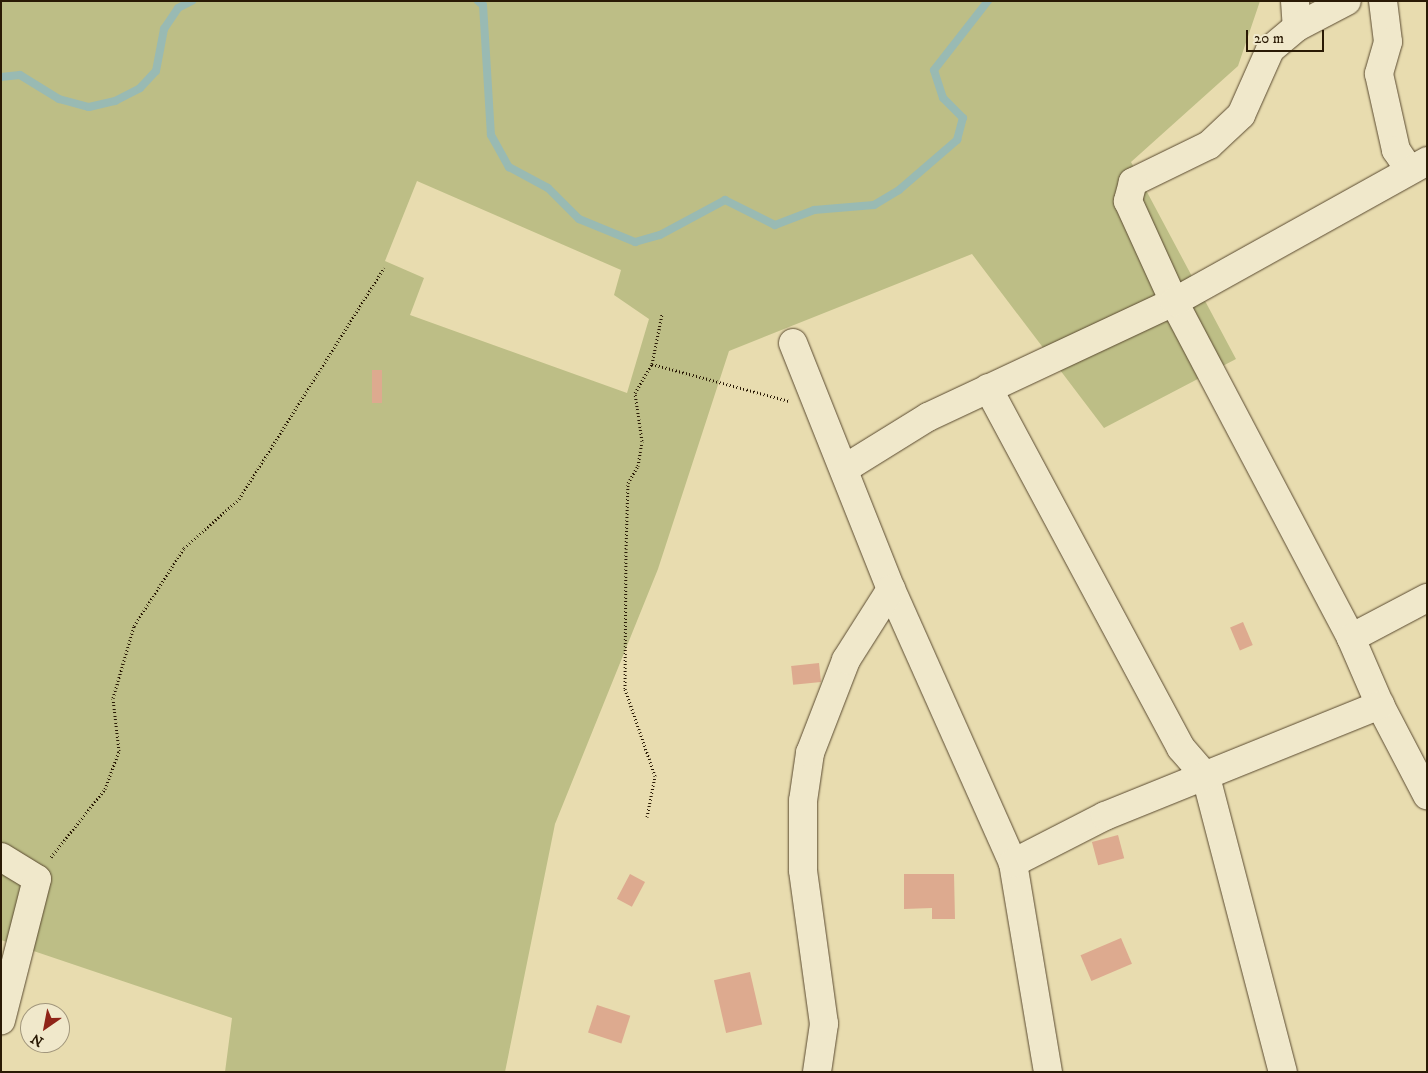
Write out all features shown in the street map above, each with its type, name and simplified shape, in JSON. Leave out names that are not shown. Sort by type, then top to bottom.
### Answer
[{"type":"street","points":[[1348,1],[1296,14],[1270,50],[1240,115],[1215,139],[1133,182],[1128,202],[1174,302],[1351,638],[1380,705],[1427,794]]},
{"type":"street","points":[[844,470],[928,418],[988,388],[1174,302],[1418,165],[1396,150],[1379,74],[1388,42],[1383,1]]},
{"type":"street","points":[[793,343],[891,589],[1013,863],[1048,1072]]},
{"type":"street","points":[[988,388],[1181,748],[1206,777],[1283,1072]]},
{"type":"street","points":[[817,1072],[824,1024],[803,870],[803,801],[810,753],[846,660],[891,589]]},
{"type":"street","points":[[1351,638],[1427,598]]},
{"type":"street","points":[[1013,863],[1105,816],[1206,777],[1380,705]]},
{"type":"street","points":[[1,857],[37,879],[1,1020]]},
{"type":"path","points":[[37,879],[82,813],[105,789],[119,751],[113,698],[134,626],[184,548],[239,499],[384,268]]},
{"type":"path","points":[[647,817],[655,776],[626,689],[626,549],[628,483],[638,466],[642,441],[635,393],[652,364],[662,314]]},
{"type":"path","points":[[652,364],[783,401],[816,400]]},
{"type":"green space","points":[[1,1],[1260,1],[1238,66],[1131,162],[1236,359],[1104,428],[972,254],[729,351],[658,569],[555,824],[505,1072],[225,1072],[232,1018],[1,940]],"holes":[[[417,181],[621,270],[614,295],[649,319],[627,393],[410,315],[424,278],[385,261]]]},
{"type":"building","points":[[372,370],[382,370],[382,403],[372,403]]},
{"type":"building","points":[[1243,622],[1253,645],[1240,650],[1230,627]]},
{"type":"building","points":[[819,663],[821,682],[793,685],[791,666]]},
{"type":"building","points":[[1118,835],[1124,858],[1098,865],[1092,842]]},
{"type":"building","points":[[630,874],[645,882],[632,907],[617,899]]},
{"type":"building","points":[[904,874],[954,874],[955,919],[932,919],[932,908],[904,909]]},
{"type":"building","points":[[1121,938],[1132,964],[1091,981],[1080,955]]},
{"type":"building","points":[[750,972],[762,1025],[726,1033],[714,980]]},
{"type":"building","points":[[597,1005],[630,1016],[621,1043],[588,1033]]},
{"type":"waterway","points":[[1,77],[20,75],[59,99],[89,107],[115,101],[140,88],[156,71],[164,29],[178,8],[192,1]]},
{"type":"waterway","points":[[478,1],[483,5],[491,135],[509,167],[548,188],[579,219],[635,242],[660,235],[725,200],[775,225],[814,210],[874,205],[899,190],[957,140],[963,118],[943,98],[934,70],[988,1]]}]
